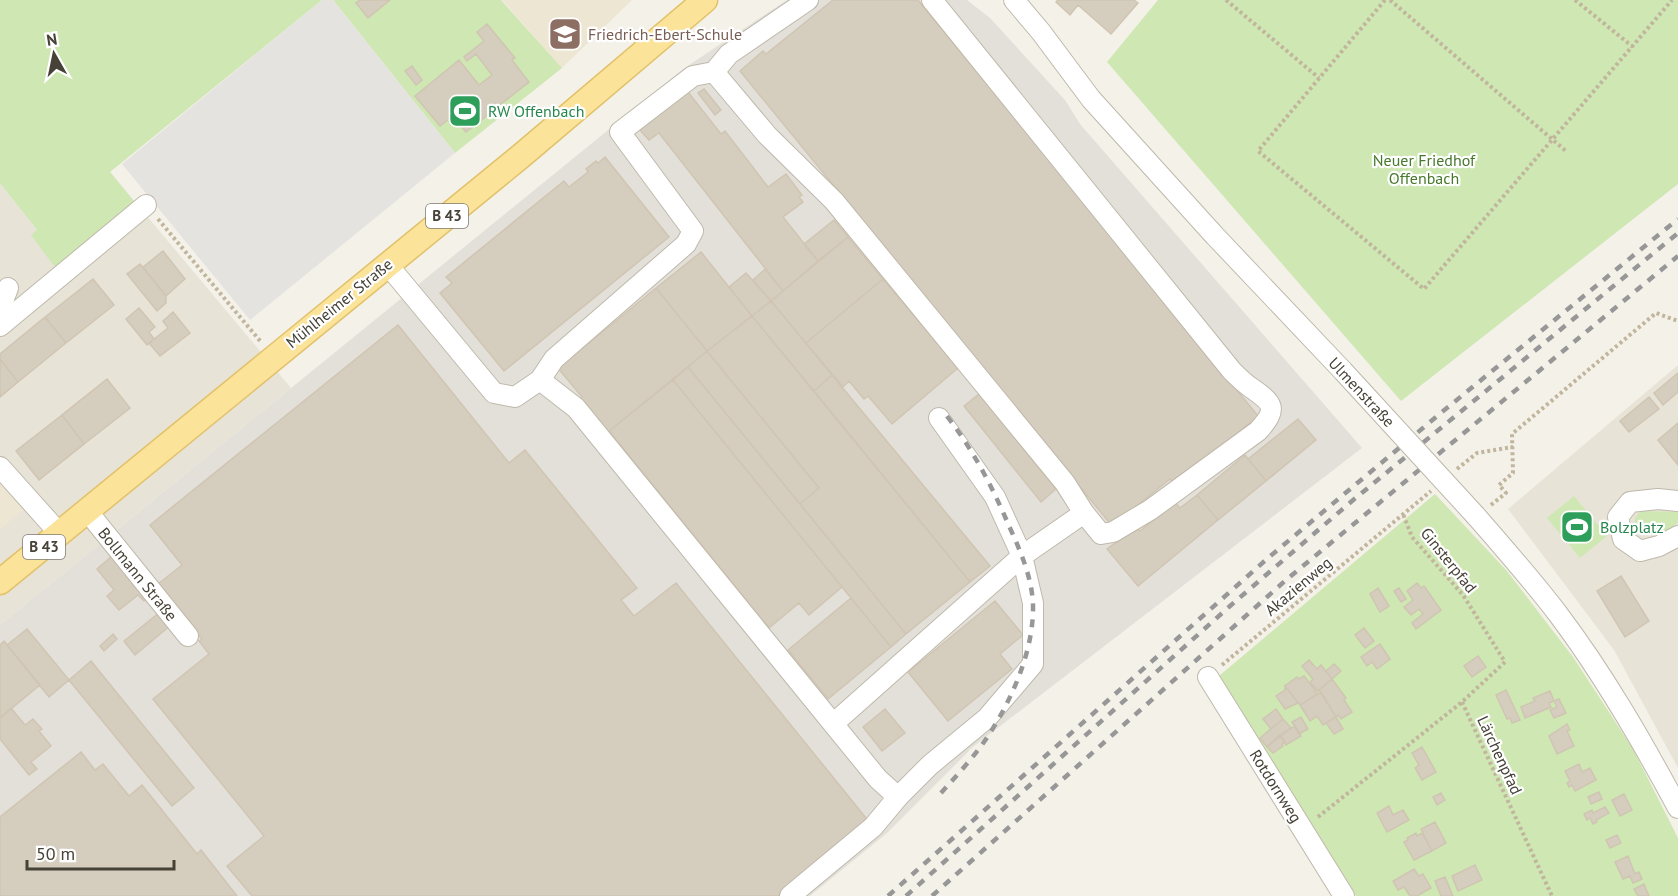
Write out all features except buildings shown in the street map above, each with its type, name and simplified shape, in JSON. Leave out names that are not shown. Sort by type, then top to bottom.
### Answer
[{"type":"main road","name":"Mühlheimer Straße","points":[[677,22],[695,0]]},
{"type":"main road","name":"Mühlheimer Straße","points":[[0,582],[520,156],[705,0]]},
{"type":"street","points":[[387,264],[494,393],[515,397],[540,380],[554,359],[686,244],[693,231],[620,132],[693,76],[714,72],[729,54],[808,0]]},
{"type":"street","points":[[714,72],[767,135],[834,201],[1065,483],[1101,534],[1113,532],[1150,510],[1258,431],[1270,419],[1271,408],[1264,396],[1249,387],[1232,371],[932,0]]},
{"type":"street","name":"Ulmenstraße","points":[[1014,0],[1091,99],[1215,236],[1343,371],[1484,511],[1597,669],[1651,757],[1678,808]]},
{"type":"street","points":[[1027,0],[1041,32]]},
{"type":"street","points":[[0,326],[146,205]]},
{"type":"street","points":[[0,309],[8,288]]},
{"type":"street","points":[[540,380],[576,408],[833,724],[879,779],[898,797]]},
{"type":"street","points":[[790,896],[873,827],[898,797],[930,765],[987,718],[1033,664],[1034,603],[1022,556],[995,497],[939,418]]},
{"type":"street","points":[[0,467],[60,534]]},
{"type":"street","points":[[1678,501],[1658,499],[1630,502],[1618,517],[1623,539],[1640,551],[1659,546],[1678,536]]},
{"type":"street","name":"Bollmann Straße","points":[[88,512],[188,636]]},
{"type":"street","points":[[833,724],[1022,556],[1084,513]]},
{"type":"street","name":"Rotdornweg","points":[[1208,676],[1344,896]]},
{"type":"path","points":[[1226,0],[1319,78]]},
{"type":"path","points":[[1384,0],[1258,151],[1424,289],[1672,0]]},
{"type":"path","points":[[1390,0],[1567,152]]},
{"type":"path","points":[[1575,0],[1633,47]]},
{"type":"path","points":[[146,205],[273,357]]},
{"type":"path","points":[[1484,511],[1506,493],[1499,485],[1513,472],[1512,434],[1656,313],[1678,321]]},
{"type":"path","name":"Akazienweg","points":[[1208,676],[1403,514]]},
{"type":"path","name":"Ginsterpfad","points":[[1403,514],[1419,548],[1463,595],[1505,662],[1462,702]]},
{"type":"path","name":"Lärchenpfad","points":[[1311,823],[1462,702],[1552,896]]},
{"type":"shaded area","points":[[322,0],[333,0],[455,153],[250,320],[122,164]]},
{"type":"shaded area","name":"Friedrich-Ebert-Schule","points":[[502,0],[632,0],[562,68]]},
{"type":"shaded area","points":[[787,0],[967,0],[990,18],[1065,100],[1080,124],[1362,448],[969,750],[887,833],[810,896],[0,896],[0,625],[683,69]]},
{"type":"shaded area","points":[[110,172],[291,388],[0,625],[0,183],[37,230]]},
{"type":"shaded area","points":[[1678,365],[1678,768],[1614,650],[1508,509]]},
{"type":"shaded area","points":[[0,481],[24,509],[0,529]]},
{"type":"green space","points":[[0,0],[322,0],[110,172],[137,205],[57,270],[31,235],[37,230],[0,183]]},
{"type":"green space","name":"RW Offenbach","points":[[333,0],[501,0],[562,68],[455,153]]},
{"type":"green space","name":"Neuer Friedhof Offenbach","points":[[1158,0],[1678,0],[1678,184],[1401,401],[1107,62]]},
{"type":"green space","points":[[1435,494],[1507,571],[1573,657],[1633,749],[1678,838],[1678,896],[1356,896],[1219,676]]},
{"type":"green space","name":"Bolzplatz","points":[[1574,496],[1607,536],[1580,558],[1547,518]]},
{"type":"green space","points":[[1641,511],[1678,512],[1678,522],[1663,533],[1646,534],[1635,527],[1635,518]]},
{"type":"railway","points":[[888,896],[1268,558],[1678,219]]},
{"type":"railway","points":[[906,896],[1230,606],[1352,501],[1678,233]]},
{"type":"railway","points":[[932,896],[1286,580],[1678,256]]},
{"type":"railway","points":[[941,793],[979,749],[1007,704],[1026,655],[1033,605],[1024,561],[999,504],[970,449],[942,410]]},
{"type":"place","name":"Friedrich-Ebert-Schule","points":[[565,34]]},
{"type":"place","name":"RW Offenbach","points":[[465,111]]},
{"type":"place","name":"Bolzplatz","points":[[1577,527]]}]
